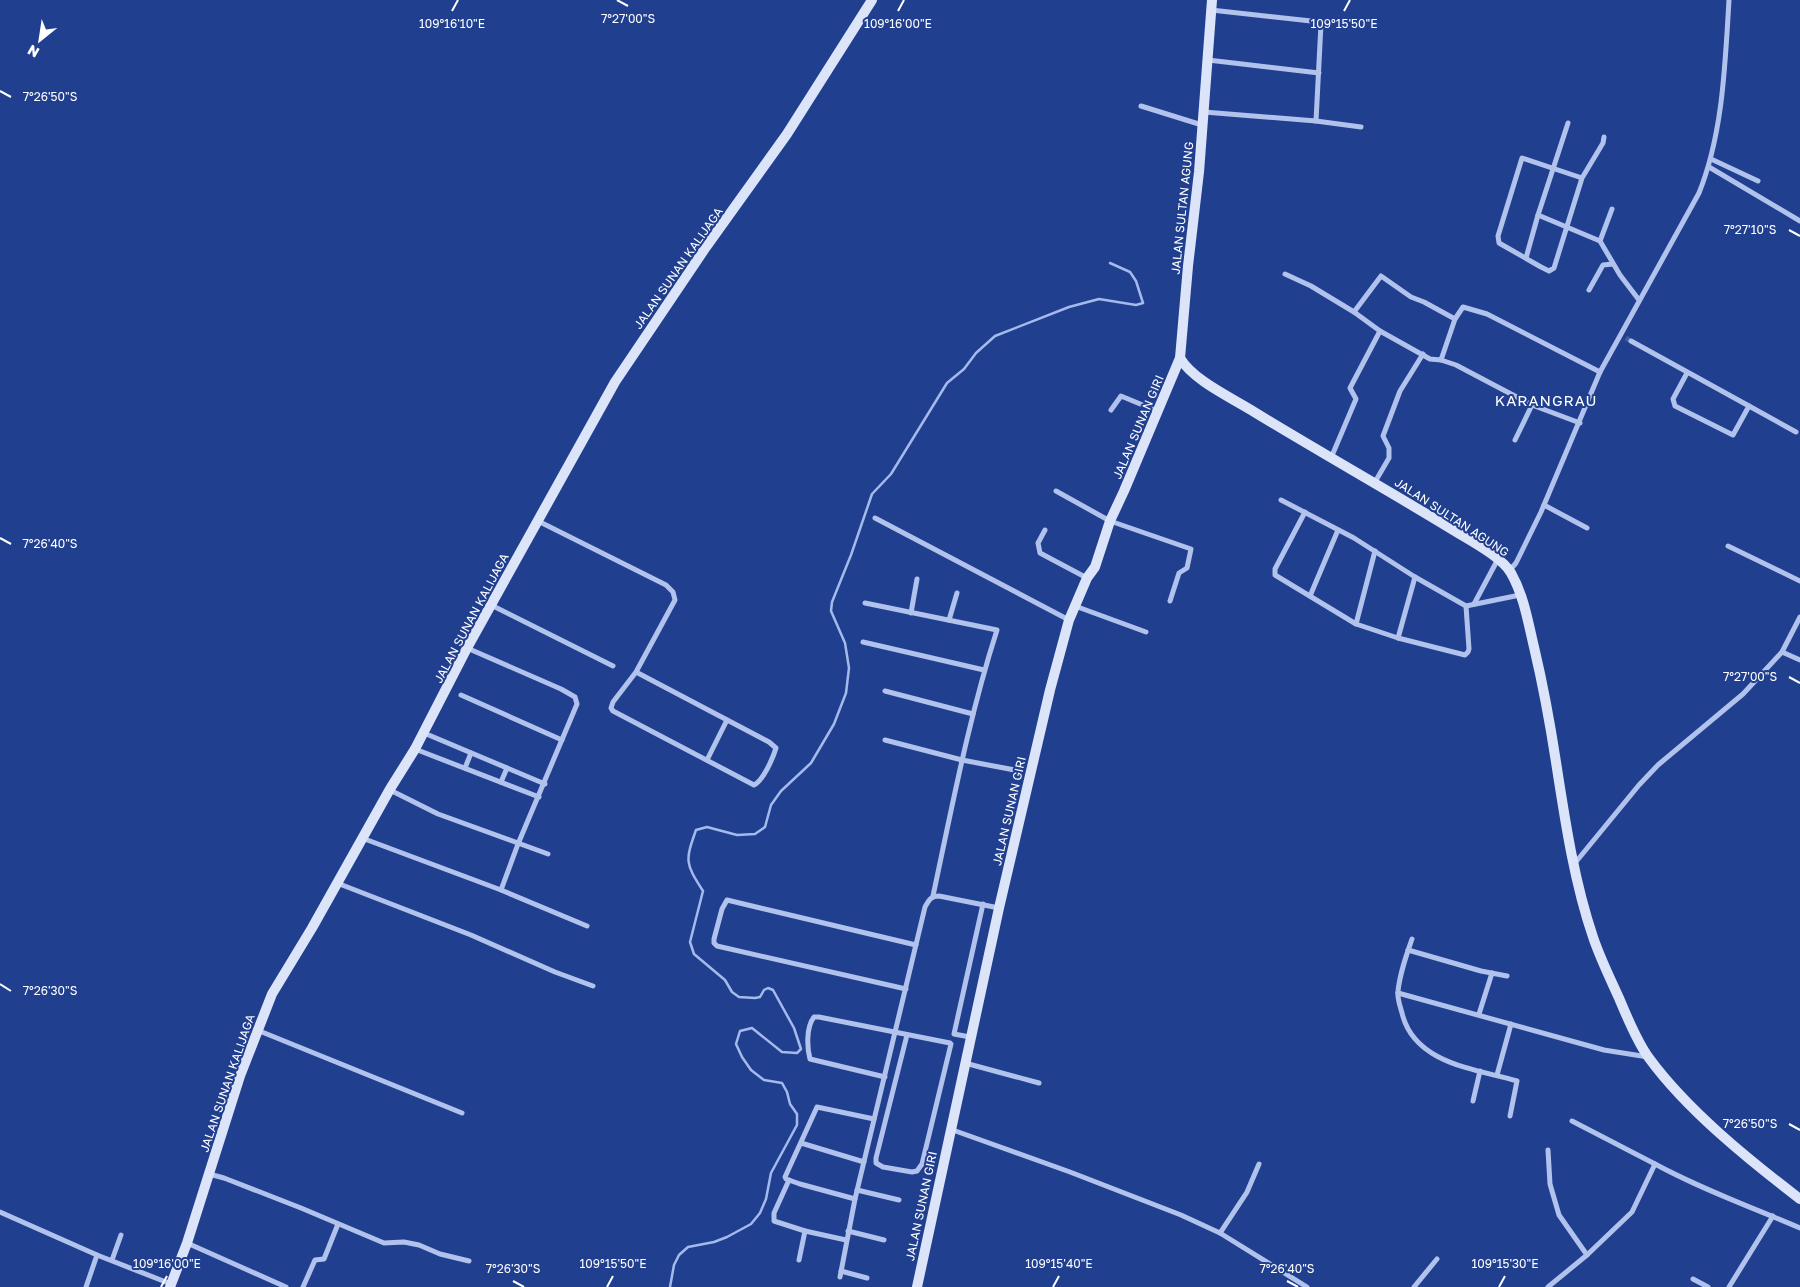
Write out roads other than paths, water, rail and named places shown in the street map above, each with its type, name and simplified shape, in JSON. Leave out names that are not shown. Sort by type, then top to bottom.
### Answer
[{"type":"street","name":"JALAN SUNAN KALIJAGA","points":[[170,1286],[187,1243],[240,1076],[272,994],[361,838],[424,733],[491,605],[615,382],[706,247],[787,134],[872,0]]},
{"type":"street","points":[[1510,570],[1516,563],[1544,505],[1600,372],[1699,193],[1709,167],[1719,114],[1730,0]]},
{"type":"street","points":[[1212,5],[1319,22],[1321,24],[1316,122]]},
{"type":"street","name":"JALAN SULTAN AGUNG","points":[[1212,5],[1199,172],[1180,358],[1188,368],[1213,387],[1330,458],[1375,482],[1498,559],[1510,570],[1526,610],[1545,694],[1566,828],[1593,938],[1624,1008],[1648,1057],[1681,1094],[1706,1120],[1749,1158],[1800,1199]]},
{"type":"street","points":[[1207,60],[1319,73]]},
{"type":"street","points":[[1141,106],[1203,126]]},
{"type":"street","points":[[1204,112],[1361,127]]},
{"type":"street","points":[[1526,258],[1568,123]]},
{"type":"street","points":[[1582,178],[1535,160],[1522,158],[1498,236],[1499,243],[1541,267],[1552,270],[1554,268],[1582,178],[1603,143],[1604,137]]},
{"type":"street","points":[[1711,159],[1758,181]]},
{"type":"street","points":[[1709,167],[1800,221]]},
{"type":"street","points":[[1600,242],[1612,210]]},
{"type":"street","points":[[1538,215],[1600,242],[1639,300]]},
{"type":"street","points":[[1589,290],[1603,265],[1613,264]]},
{"type":"street","points":[[1285,274],[1311,286],[1430,359],[1456,365],[1532,405],[1580,423]]},
{"type":"street","points":[[1354,312],[1381,276],[1411,297],[1455,319]]},
{"type":"street","points":[[1441,360],[1455,319],[1463,307],[1477,310],[1600,372]]},
{"type":"street","points":[[1330,458],[1356,400],[1350,388],[1380,330]]},
{"type":"street","points":[[1620,335],[1796,432]]},
{"type":"street","points":[[1375,482],[1389,458],[1388,448],[1383,436],[1400,391],[1423,354]]},
{"type":"street","name":"JALAN SUNAN GIRI","points":[[917,1287],[999,908],[1050,690],[1069,620],[1087,578],[1095,567],[1110,521],[1180,358]]},
{"type":"street","points":[[1688,373],[1673,399],[1675,406],[1733,436],[1749,406]]},
{"type":"street","points":[[1111,410],[1120,396],[1156,411]]},
{"type":"street","points":[[1515,440],[1532,405]]},
{"type":"street","points":[[1056,490],[1110,521],[1192,548],[1187,568],[1179,574],[1170,601]]},
{"type":"street","points":[[1281,500],[1375,551],[1415,577],[1466,606],[1520,595]]},
{"type":"street","points":[[1544,505],[1587,528]]},
{"type":"street","points":[[1305,512],[1274,572],[1275,575],[1356,624],[1398,638],[1465,655],[1469,648],[1466,606]]},
{"type":"street","points":[[875,518],[1069,620]]},
{"type":"street","points":[[538,521],[666,585],[673,592],[675,600],[636,672],[613,702],[611,708],[754,785],[760,782],[776,748],[770,742],[636,672]]},
{"type":"street","points":[[1045,530],[1038,543],[1040,553],[1087,578]]},
{"type":"street","points":[[1310,596],[1338,530]]},
{"type":"street","points":[[1728,546],[1800,581]]},
{"type":"street","points":[[1356,624],[1375,551]]},
{"type":"street","points":[[1474,604],[1498,559]]},
{"type":"street","points":[[1398,638],[1415,577]]},
{"type":"street","points":[[911,613],[917,579]]},
{"type":"street","points":[[949,620],[957,593]]},
{"type":"street","points":[[865,603],[997,630],[984,670],[973,714],[933,896],[925,907],[846,1240],[840,1274],[867,1278]]},
{"type":"street","points":[[491,605],[613,666]]},
{"type":"street","points":[[1075,606],[1146,632]]},
{"type":"street","points":[[1574,864],[1645,778],[1743,694],[1782,652],[1800,617]]},
{"type":"street","points":[[863,642],[984,670]]},
{"type":"street","points":[[468,648],[561,689],[575,697],[577,704],[518,844],[502,890]]},
{"type":"street","points":[[1782,652],[1800,660]]},
{"type":"street","points":[[885,691],[973,714]]},
{"type":"street","points":[[461,695],[562,740]]},
{"type":"street","points":[[707,760],[727,720]]},
{"type":"street","points":[[424,733],[544,784]]},
{"type":"street","points":[[885,740],[962,760],[1020,771]]},
{"type":"street","points":[[415,749],[539,797]]},
{"type":"street","points":[[465,768],[471,753]]},
{"type":"street","points":[[501,782],[507,768]]},
{"type":"street","points":[[390,790],[438,814],[548,854]]},
{"type":"street","points":[[361,838],[502,890],[587,926]]},
{"type":"street","points":[[337,883],[471,934],[555,972],[593,986]]},
{"type":"street","points":[[933,896],[953,897],[999,908]]},
{"type":"street","points":[[906,989],[730,949],[715,945],[714,939],[722,909],[727,900],[916,945]]},
{"type":"street","points":[[970,1037],[954,1034],[983,904]]},
{"type":"street","points":[[1412,939],[1398,993],[1403,1020],[1414,1039],[1425,1049],[1442,1059],[1517,1081],[1510,1116]]},
{"type":"street","points":[[1408,950],[1507,976]]},
{"type":"street","points":[[1478,1014],[1492,973]]},
{"type":"street","points":[[1398,993],[1604,1050],[1648,1057]]},
{"type":"street","points":[[884,1077],[810,1059],[808,1042],[810,1024],[814,1017],[818,1017],[895,1033],[907,1035],[951,1044],[922,1164],[917,1171],[912,1172],[878,1166],[876,1158],[907,1035]]},
{"type":"street","points":[[1497,1075],[1510,1024]]},
{"type":"street","points":[[257,1030],[462,1113]]},
{"type":"street","points":[[965,1063],[1039,1083]]},
{"type":"street","points":[[1473,1101],[1480,1070]]},
{"type":"street","points":[[855,1199],[789,1180],[785,1177],[817,1107],[874,1119]]},
{"type":"street","points":[[1572,1121],[1703,1188],[1800,1228]]},
{"type":"street","points":[[950,1129],[1153,1203],[1220,1233],[1308,1287]]},
{"type":"street","points":[[801,1143],[864,1162]]},
{"type":"street","points":[[1548,1150],[1550,1184],[1559,1215],[1587,1255]]},
{"type":"street","points":[[1220,1233],[1247,1192],[1259,1164]]},
{"type":"street","points":[[1548,1287],[1587,1255],[1632,1212],[1655,1164]]},
{"type":"street","points":[[209,1174],[224,1178],[384,1243],[404,1242],[419,1245],[440,1254],[469,1261]]},
{"type":"street","points":[[789,1180],[774,1213],[774,1221],[805,1231],[846,1240]]},
{"type":"street","points":[[857,1190],[899,1200]]},
{"type":"street","points":[[0,1212],[170,1286]]},
{"type":"street","points":[[1728,1287],[1773,1216]]},
{"type":"street","points":[[303,1287],[315,1260],[324,1259],[338,1224]]},
{"type":"street","points":[[799,1260],[805,1231]]},
{"type":"street","points":[[848,1231],[884,1240]]},
{"type":"street","points":[[112,1260],[121,1235]]},
{"type":"street","points":[[187,1243],[286,1287]]},
{"type":"street","points":[[86,1287],[97,1255]]},
{"type":"street","points":[[1414,1287],[1437,1259]]},
{"type":"street","points":[[1693,1279],[1708,1287]]},
{"type":"waterway","points":[[670,1287],[674,1265],[679,1255],[688,1247],[714,1242],[727,1237],[751,1224],[760,1213],[766,1199],[771,1173],[797,1125],[797,1114],[790,1104],[782,1083],[764,1080],[751,1070],[736,1044],[740,1031],[752,1028],[782,1052],[797,1053],[801,1049],[794,1028],[773,990],[768,988],[764,990],[760,997],[739,997],[732,992],[725,980],[694,954],[690,942],[703,891],[690,868],[689,862],[690,849],[696,830],[707,827],[737,835],[755,834],[765,827],[771,805],[781,791],[811,763],[834,724],[846,693],[849,668],[845,643],[831,611],[832,602],[872,494],[891,474],[947,383],[964,369],[976,353],[995,336],[1069,307],[1099,299],[1136,305],[1143,303],[1136,281],[1130,272],[1110,263]]},
{"type":"tunnel","points":[[1626,338],[1631,341]]},
{"type":"district","name":"KARANGRAU","points":[[1546,400]]}]
